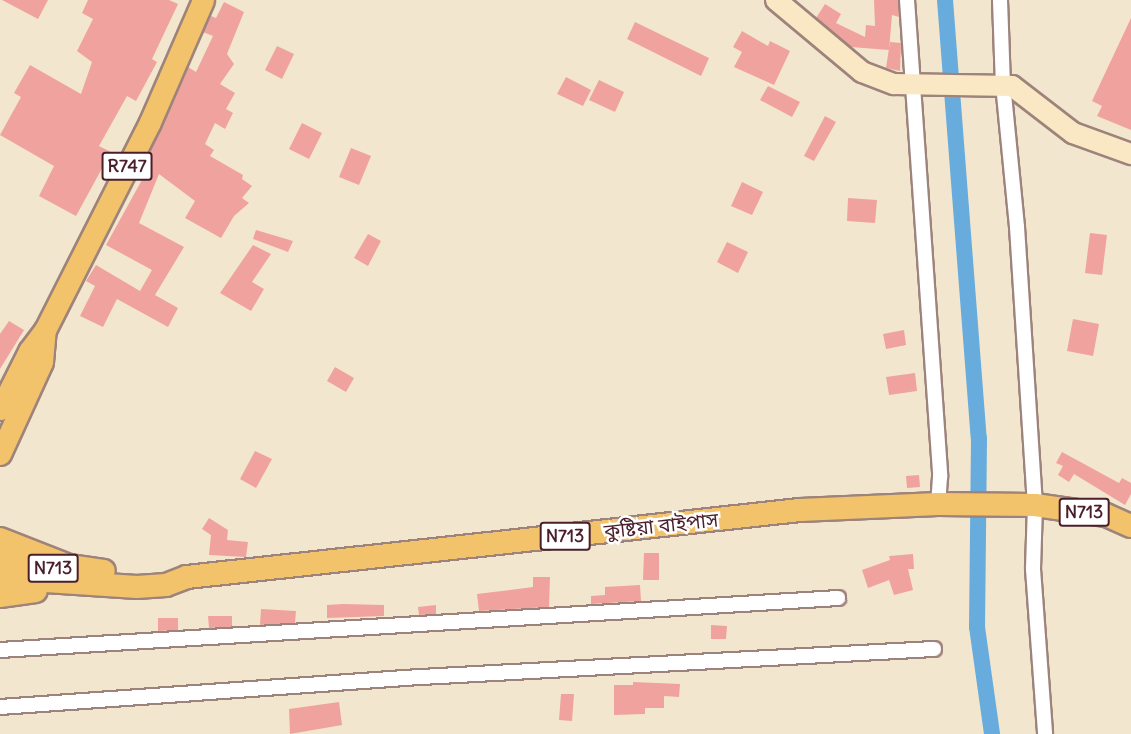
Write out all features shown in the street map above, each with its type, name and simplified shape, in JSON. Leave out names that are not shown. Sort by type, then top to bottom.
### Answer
[{"type":"highway","name":"কুষ্টিয়া বাইপাস","points":[[0,558],[22,565],[97,577],[137,587],[166,585],[187,577],[800,510],[941,504],[1032,505],[1106,515],[1131,526]]},
{"type":"highway","points":[[0,539],[97,577]]},
{"type":"highway","name":"কুষ্টিয়া বাইপাস","points":[[0,578],[97,577]]},
{"type":"highway","points":[[0,596],[97,577]]},
{"type":"main road","name":"R747","points":[[0,409],[29,351],[45,330],[150,122],[203,0]]},
{"type":"main road","points":[[776,0],[862,72],[894,84],[943,87],[998,84],[1023,93],[1039,110],[1073,133],[1131,154]]},
{"type":"main road","points":[[0,454],[42,362],[45,330]]},
{"type":"street","points":[[907,0],[941,504]]},
{"type":"street","points":[[1000,0],[998,84],[1017,227],[1032,505],[1033,569],[1045,734]]},
{"type":"street","points":[[0,650],[838,598]]},
{"type":"street","points":[[0,707],[403,678],[934,649]]},
{"type":"building","points":[[2,0],[48,0],[38,19]]},
{"type":"building","points":[[88,0],[169,0],[178,4],[152,59],[157,62],[136,101],[127,96],[99,146],[111,152],[76,216],[39,196],[54,166],[0,135],[21,97],[14,93],[30,65],[81,94],[92,62],[77,51],[93,19],[82,13]]},
{"type":"building","points":[[874,0],[898,0],[899,17],[892,15],[889,50],[851,47],[816,18],[825,4],[841,14],[836,23],[865,37],[866,25],[875,26]]},
{"type":"building","points":[[224,2],[244,12],[227,54],[234,64],[220,84],[235,93],[226,109],[233,113],[225,129],[215,123],[205,144],[214,150],[210,156],[243,175],[242,179],[252,186],[242,198],[249,203],[234,216],[221,238],[185,218],[195,201],[159,174],[139,223],[184,247],[155,295],[178,308],[168,327],[117,299],[103,327],[80,316],[95,286],[86,281],[96,265],[140,291],[152,270],[106,245],[148,169],[142,166],[188,67],[196,72],[213,36],[203,32],[211,16],[216,18]]},
{"type":"building","points":[[1131,18],[1131,130],[1097,116],[1102,106],[1092,101]]},
{"type":"building","points":[[635,22],[709,58],[701,76],[627,39]]},
{"type":"building","points":[[742,31],[768,46],[770,41],[790,51],[774,85],[734,67],[742,52],[733,47]]},
{"type":"building","points":[[890,42],[901,43],[900,71],[886,68]]},
{"type":"building","points":[[277,46],[294,54],[282,79],[265,70]]},
{"type":"building","points":[[566,77],[591,90],[583,106],[557,94]]},
{"type":"building","points":[[599,80],[624,92],[615,112],[589,100]]},
{"type":"building","points":[[768,86],[800,102],[792,117],[760,100]]},
{"type":"building","points":[[825,116],[836,122],[814,161],[804,156]]},
{"type":"building","points":[[302,123],[322,133],[309,159],[289,149]]},
{"type":"building","points":[[351,148],[371,156],[359,185],[339,177]]},
{"type":"building","points":[[742,182],[763,192],[752,215],[731,206]]},
{"type":"building","points":[[848,198],[877,200],[875,223],[847,221]]},
{"type":"building","points":[[256,230],[293,241],[288,252],[253,239]]},
{"type":"building","points":[[1090,233],[1107,235],[1102,275],[1085,273]]},
{"type":"building","points":[[368,234],[381,241],[368,266],[354,258]]},
{"type":"building","points":[[727,242],[748,252],[738,273],[717,262]]},
{"type":"building","points":[[253,245],[271,254],[252,282],[264,289],[251,311],[220,293]]},
{"type":"building","points":[[1073,319],[1099,324],[1093,356],[1067,351]]},
{"type":"building","points":[[9,321],[24,330],[0,369],[0,334]]},
{"type":"building","points":[[904,330],[906,345],[886,349],[883,334]]},
{"type":"building","points":[[335,367],[354,378],[346,392],[327,381]]},
{"type":"building","points":[[915,373],[917,391],[889,395],[886,377]]},
{"type":"building","points":[[255,451],[272,459],[256,488],[240,479]]},
{"type":"building","points":[[1062,452],[1119,483],[1122,478],[1131,483],[1131,494],[1125,505],[1074,474],[1069,482],[1058,475],[1063,466],[1056,463]]},
{"type":"building","points":[[919,475],[920,487],[907,488],[906,476]]},
{"type":"building","points":[[209,518],[228,530],[227,540],[248,542],[246,557],[209,555],[211,535],[202,529]]},
{"type":"building","points":[[644,553],[659,553],[659,580],[643,580]]},
{"type":"building","points":[[913,554],[914,569],[908,569],[913,590],[894,595],[889,580],[868,588],[862,570],[890,560],[889,556]]},
{"type":"building","points":[[533,577],[550,577],[549,607],[479,611],[477,594],[533,587]]},
{"type":"building","points":[[640,585],[641,601],[591,604],[591,596],[605,595],[605,587]]},
{"type":"building","points":[[327,605],[384,605],[384,616],[327,618]]},
{"type":"building","points":[[436,605],[436,614],[419,615],[418,607]]},
{"type":"building","points":[[261,609],[296,611],[295,623],[260,625]]},
{"type":"building","points":[[208,616],[232,616],[232,627],[209,628]]},
{"type":"building","points":[[158,618],[178,618],[178,630],[158,631]]},
{"type":"building","points":[[711,625],[727,626],[726,639],[711,639]]},
{"type":"building","points":[[633,682],[680,684],[679,697],[664,696],[664,708],[645,708],[645,714],[614,715],[614,685],[633,685]]},
{"type":"building","points":[[561,694],[574,694],[572,721],[559,720]]},
{"type":"building","points":[[339,702],[342,725],[290,734],[289,709]]},
{"type":"waterway","points":[[945,0],[979,438],[977,627],[992,734]]}]
